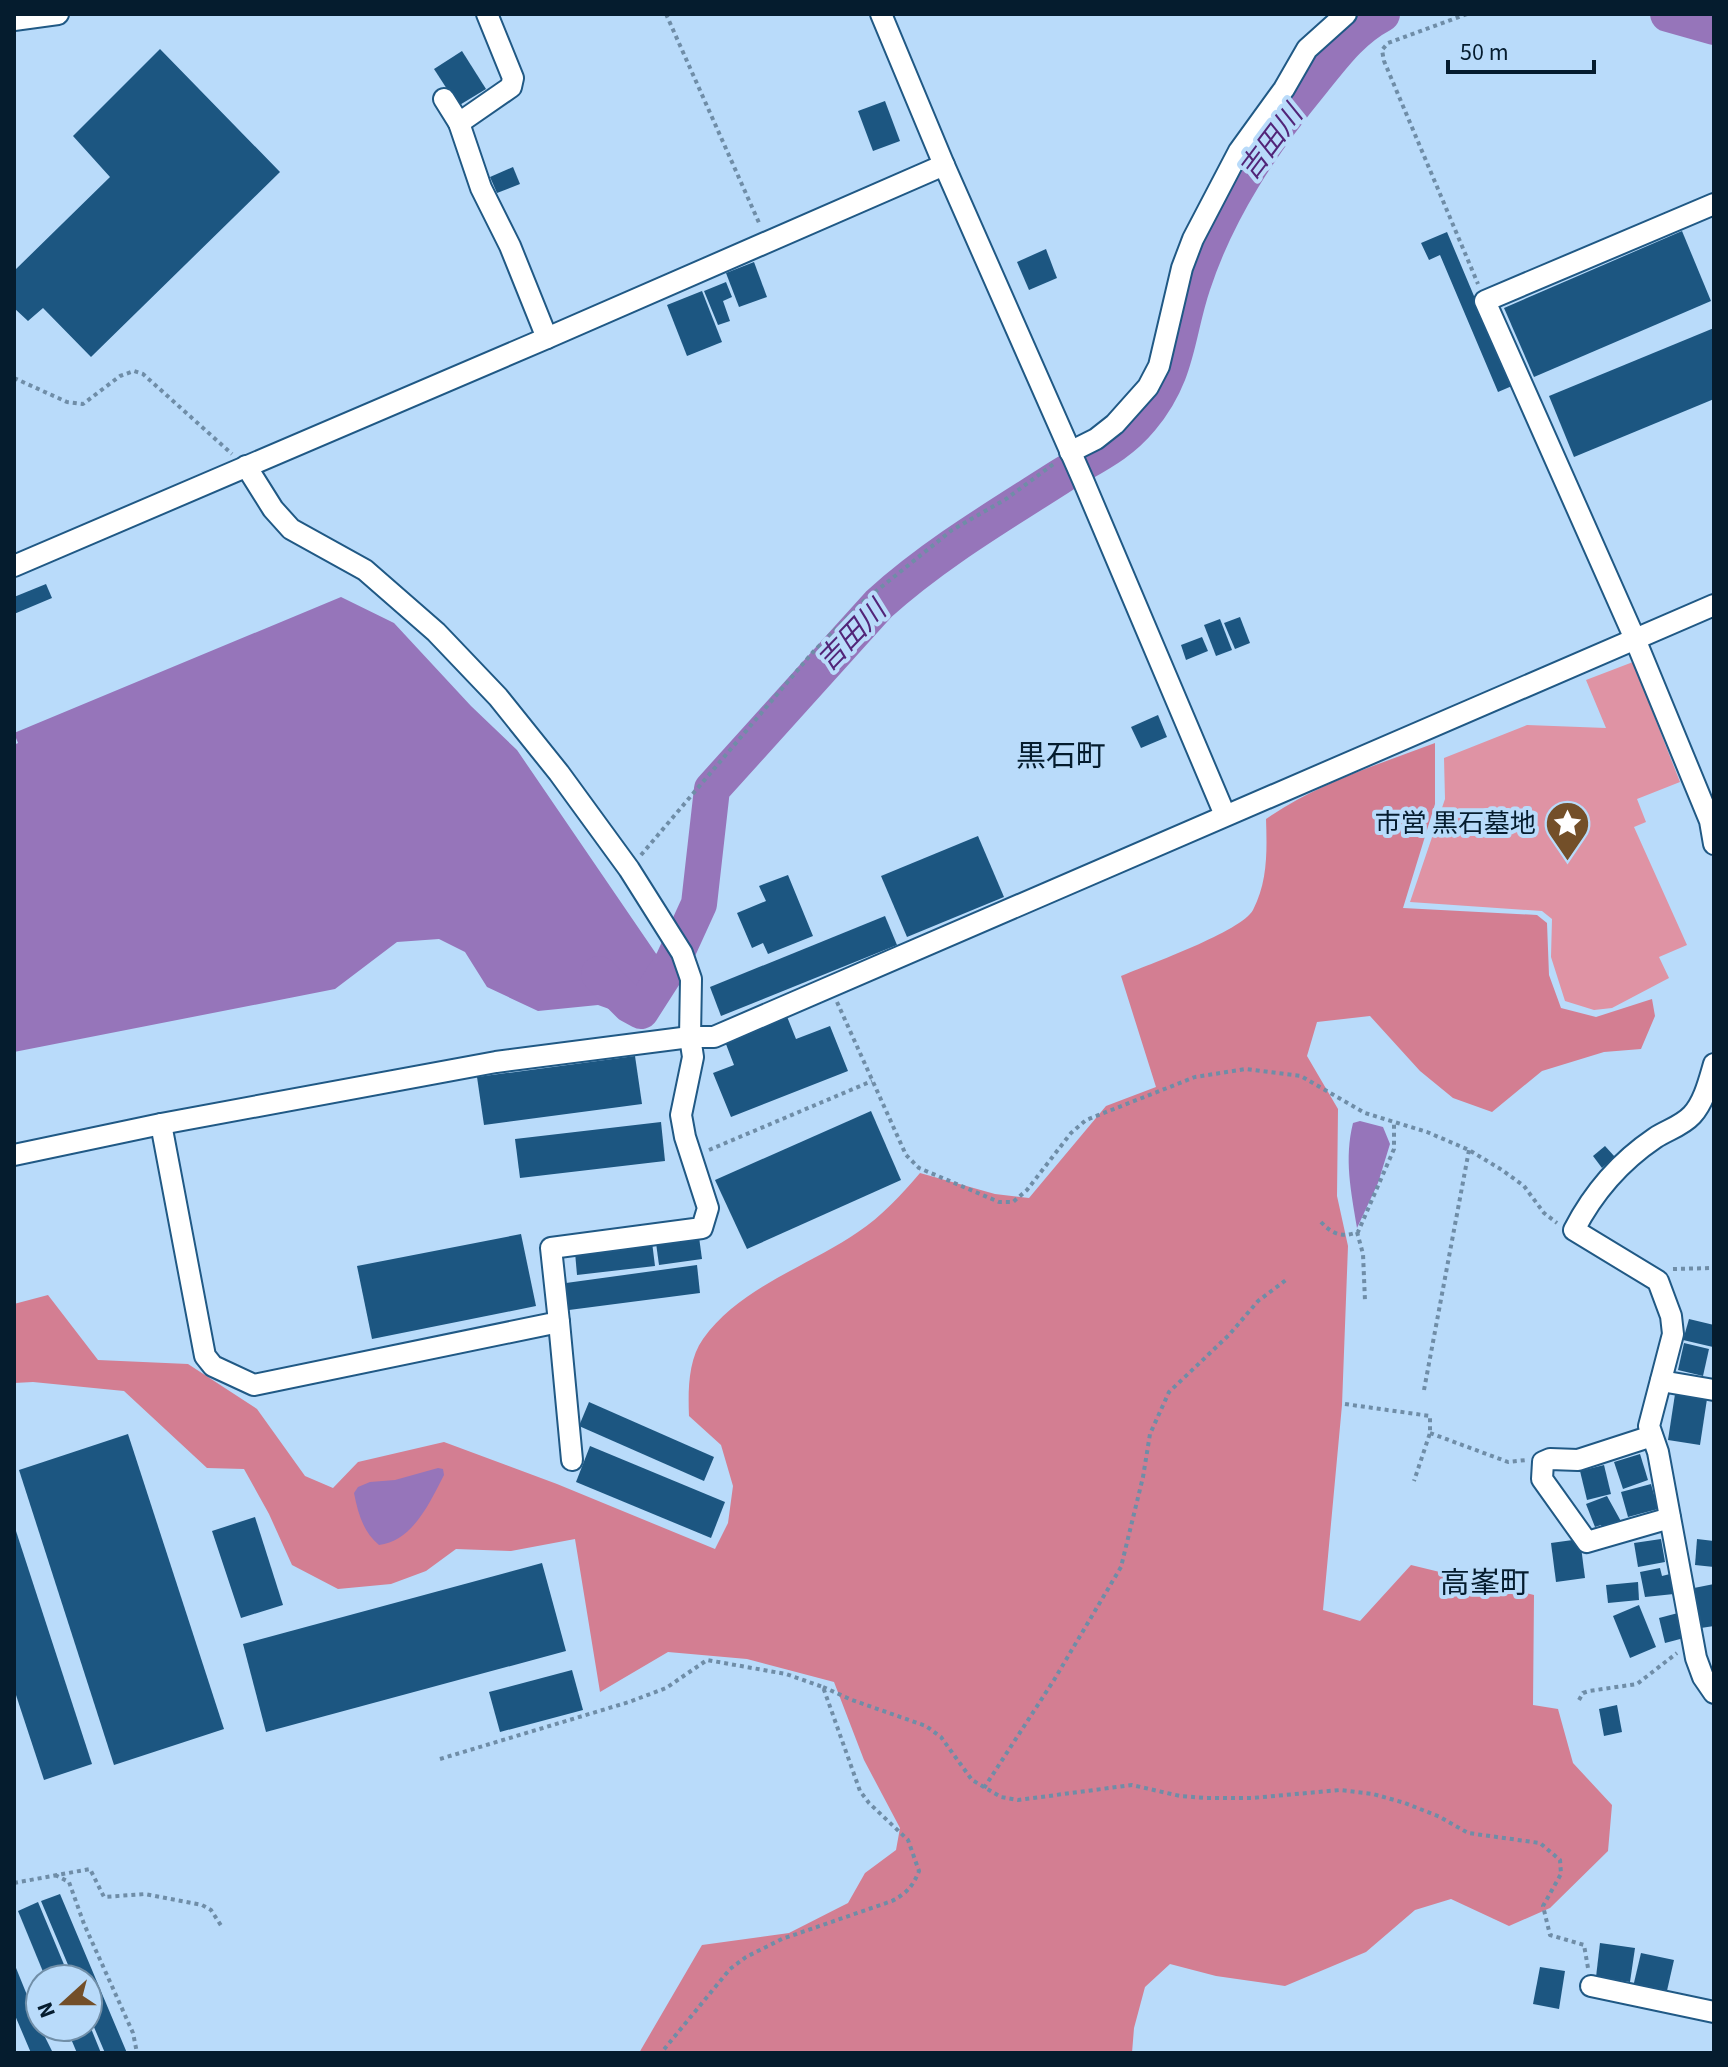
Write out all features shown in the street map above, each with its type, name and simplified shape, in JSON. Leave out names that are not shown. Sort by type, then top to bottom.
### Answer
[{"type":"street","points":[[14,20],[58,14]]},
{"type":"street","points":[[459,123],[511,87],[513,78],[487,14]]},
{"type":"street","points":[[881,14],[1225,815]]},
{"type":"street","points":[[1070,453],[1115,424],[1148,387],[1159,366],[1182,268],[1193,239],[1228,172],[1307,49],[1346,14]]},
{"type":"street","points":[[444,99],[459,123],[481,188],[510,246],[547,338]]},
{"type":"street","points":[[14,566],[944,165]]},
{"type":"street","points":[[1714,204],[1485,301],[1635,639],[1710,821],[1714,844]]},
{"type":"street","points":[[246,466],[273,509],[291,529],[365,570],[436,632],[498,697],[559,773],[629,869],[682,953],[691,979],[690,1037],[693,1057],[681,1115],[708,1208],[702,1228],[551,1248],[572,1460]]},
{"type":"street","points":[[14,1155],[161,1124],[496,1062],[690,1037],[714,1037],[1714,605]]},
{"type":"street","points":[[1714,1064],[1700,1104],[1692,1115],[1656,1137],[1619,1168],[1602,1185],[1574,1230],[1658,1281],[1671,1316],[1673,1334],[1649,1426],[1694,1646],[1703,1677],[1714,1693]]},
{"type":"street","points":[[161,1124],[205,1356],[213,1366],[254,1385],[559,1322]]},
{"type":"street","points":[[1661,1381],[1714,1390]]},
{"type":"street","points":[[1652,1436],[1578,1460],[1550,1459],[1543,1462],[1542,1479],[1587,1542],[1670,1518]]},
{"type":"street","points":[[1591,1986],[1714,2012]]},
{"type":"path","points":[[666,14],[768,242]]},
{"type":"path","points":[[1467,14],[1388,43],[1382,50],[1485,301]]},
{"type":"path","points":[[14,378],[67,402],[83,404],[120,376],[134,371],[143,374],[246,466]]},
{"type":"path","points":[[629,869],[813,652],[864,601],[952,530],[1006,499],[1070,453]]},
{"type":"path","points":[[830,985],[906,1155],[919,1168],[999,1202],[1013,1202],[1027,1190],[1071,1133],[1086,1120],[1195,1077],[1224,1071],[1274,1071],[1301,1076],[1365,1113],[1427,1132],[1469,1150],[1524,1186],[1554,1222],[1574,1230]]},
{"type":"path","points":[[693,1156],[872,1081]]},
{"type":"path","points":[[1365,1301],[1363,1254],[1357,1232],[1394,1149],[1394,1123]]},
{"type":"path","points":[[1424,1390],[1469,1150]]},
{"type":"path","points":[[1321,1222],[1329,1231],[1339,1235],[1357,1232]]},
{"type":"path","points":[[1650,1275],[1663,1270],[1697,1266],[1714,1268]]},
{"type":"path","points":[[984,1788],[1054,1680],[1121,1567],[1150,1434],[1169,1392],[1229,1335],[1258,1301],[1286,1280]]},
{"type":"path","points":[[1345,1404],[1430,1416],[1430,1433],[1414,1481]]},
{"type":"path","points":[[1430,1433],[1508,1462],[1550,1459]]},
{"type":"path","points":[[1579,1700],[1583,1693],[1589,1691],[1637,1684],[1672,1657],[1694,1646]]},
{"type":"path","points":[[440,1759],[629,1702],[666,1688],[707,1660],[786,1674],[926,1726],[941,1737],[972,1780],[1001,1797],[1018,1800],[1132,1785],[1180,1796],[1206,1798],[1252,1798],[1340,1790],[1373,1794],[1405,1803],[1440,1817],[1468,1833],[1540,1843],[1560,1860],[1561,1874],[1543,1906],[1550,1935],[1584,1945],[1591,1986]]},
{"type":"path","points":[[661,2053],[730,1969],[746,1957],[782,1939],[892,1901],[905,1895],[914,1884],[919,1871],[908,1840],[860,1791],[823,1687]]},
{"type":"path","points":[[14,1883],[90,1869],[104,1897],[145,1894],[202,1905],[211,1910],[222,1927]]},
{"type":"path","points":[[55,1875],[69,1882],[84,1924],[133,2033],[137,2053]]},
{"type":"shaded area","points":[[341,597],[394,623],[471,706],[517,750],[659,958],[629,1016],[598,1005],[538,1011],[487,987],[465,952],[439,939],[397,942],[335,989],[14,1052],[14,745],[18,743],[14,733]]},
{"type":"shaded area","points":[[1633,662],[1680,782],[1637,799],[1646,822],[1634,827],[1687,945],[1659,957],[1669,978],[1612,1008],[1594,1010],[1565,1001],[1551,957],[1552,919],[1542,911],[1410,902],[1445,799],[1444,758],[1527,725],[1606,728],[1586,680]]},
{"type":"shaded area","points":[[1435,743],[1435,804],[1403,908],[1537,915],[1547,923],[1549,975],[1561,1008],[1596,1017],[1652,999],[1655,1016],[1641,1049],[1604,1052],[1542,1071],[1492,1112],[1453,1098],[1420,1071],[1370,1016],[1317,1022],[1307,1056],[1338,1109],[1337,1196],[1348,1246],[1342,1405],[1323,1610],[1360,1621],[1411,1565],[1534,1595],[1533,1705],[1558,1709],[1573,1763],[1612,1805],[1608,1851],[1550,1908],[1509,1926],[1451,1899],[1415,1910],[1366,1952],[1285,1986],[1216,1976],[1170,1964],[1145,1987],[1134,2028],[1132,2053],[639,2053],[702,1945],[789,1933],[848,1903],[865,1873],[896,1850],[900,1828],[864,1760],[834,1682],[747,1659],[668,1652],[600,1692],[575,1539],[511,1551],[456,1549],[426,1571],[391,1584],[338,1589],[292,1565],[244,1469],[207,1468],[124,1391],[14,1383],[14,1304],[48,1295],[98,1360],[188,1364],[257,1409],[305,1476],[333,1488],[358,1462],[444,1442],[557,1484],[715,1549],[728,1523],[733,1486],[721,1445],[689,1416],[689,1396],[694,1356],[718,1321],[775,1279],[867,1226],[920,1173],[995,1194],[1029,1198],[1106,1106],[1156,1087],[1121,976],[1232,928],[1253,910],[1264,877],[1266,819],[1327,785]]},
{"type":"shaded area","points":[[1360,1121],[1383,1127],[1390,1144],[1378,1183],[1357,1228],[1349,1175],[1349,1149],[1353,1123]]},
{"type":"shaded area","points":[[443,1469],[444,1475],[419,1519],[402,1536],[379,1545],[359,1515],[354,1493],[358,1487]]},
{"type":"building","points":[[160,49],[280,172],[91,357],[43,308],[28,321],[14,308],[14,271],[110,177],[73,136]]},
{"type":"building","points":[[462,51],[486,89],[458,106],[434,69]]},
{"type":"building","points":[[885,101],[900,141],[873,151],[858,111]]},
{"type":"building","points":[[513,167],[520,184],[497,193],[490,177]]},
{"type":"building","points":[[1682,231],[1711,301],[1534,377],[1504,308]]},
{"type":"building","points":[[1447,232],[1512,386],[1498,392],[1440,255],[1429,260],[1421,243]]},
{"type":"building","points":[[1046,249],[1057,278],[1029,290],[1017,262]]},
{"type":"building","points":[[754,262],[767,297],[739,307],[726,273]]},
{"type":"building","points":[[726,282],[732,297],[723,301],[730,321],[718,325],[704,291]]},
{"type":"building","points":[[702,291],[722,342],[687,356],[667,305]]},
{"type":"building","points":[[1714,328],[1714,399],[1574,457],[1549,396]]},
{"type":"building","points":[[46,584],[52,598],[14,614],[14,597]]},
{"type":"building","points":[[1240,617],[1250,643],[1235,649],[1224,623]]},
{"type":"building","points":[[1220,619],[1232,650],[1216,656],[1204,625]]},
{"type":"building","points":[[1202,637],[1208,651],[1186,660],[1181,645]]},
{"type":"building","points":[[1158,715],[1167,737],[1141,748],[1131,727]]},
{"type":"building","points":[[978,836],[1004,897],[907,937],[881,876]]},
{"type":"building","points":[[788,875],[813,936],[768,954],[763,943],[752,948],[737,913],[766,901],[759,886]]},
{"type":"building","points":[[885,916],[897,945],[721,1016],[710,987]]},
{"type":"building","points":[[786,1014],[796,1039],[830,1026],[848,1071],[731,1117],[713,1073],[734,1065],[724,1039]]},
{"type":"building","points":[[635,1056],[642,1104],[484,1125],[477,1077]]},
{"type":"building","points":[[871,1111],[901,1180],[747,1249],[715,1180]]},
{"type":"building","points":[[661,1122],[665,1161],[520,1178],[515,1139]]},
{"type":"building","points":[[1605,1146],[1615,1157],[1602,1168],[1593,1156]]},
{"type":"building","points":[[521,1234],[536,1306],[372,1339],[357,1266]]},
{"type":"building","points":[[699,1237],[702,1259],[659,1265],[656,1243]]},
{"type":"building","points":[[652,1242],[655,1266],[577,1275],[575,1252]]},
{"type":"building","points":[[697,1265],[700,1293],[569,1310],[566,1283]]},
{"type":"building","points":[[1689,1319],[1714,1325],[1713,1347],[1683,1340]]},
{"type":"building","points":[[1684,1343],[1709,1349],[1703,1376],[1678,1370]]},
{"type":"building","points":[[1675,1394],[1707,1399],[1700,1445],[1668,1440]]},
{"type":"building","points":[[589,1402],[714,1457],[704,1481],[579,1426]]},
{"type":"building","points":[[128,1434],[224,1729],[114,1765],[19,1470]]},
{"type":"building","points":[[590,1446],[725,1502],[711,1538],[576,1482]]},
{"type":"building","points":[[1640,1454],[1648,1480],[1623,1489],[1614,1462]]},
{"type":"building","points":[[1604,1465],[1611,1494],[1587,1500],[1580,1471]]},
{"type":"building","points":[[1651,1484],[1658,1509],[1628,1517],[1621,1492]]},
{"type":"building","points":[[1607,1496],[1623,1525],[1604,1533],[1601,1525],[1595,1527],[1586,1504]]},
{"type":"building","points":[[255,1517],[283,1605],[241,1618],[212,1531]]},
{"type":"building","points":[[15,1528],[92,1764],[44,1780],[14,1689]]},
{"type":"building","points":[[1580,1539],[1585,1578],[1556,1582],[1551,1543]]},
{"type":"building","points":[[1661,1539],[1665,1562],[1638,1567],[1634,1543]]},
{"type":"building","points":[[1697,1539],[1714,1541],[1714,1567],[1695,1565]]},
{"type":"building","points":[[542,1563],[566,1651],[266,1732],[243,1644]]},
{"type":"building","points":[[1660,1568],[1662,1576],[1670,1574],[1674,1594],[1645,1597],[1640,1572]]},
{"type":"building","points":[[1638,1582],[1639,1600],[1608,1603],[1606,1585]]},
{"type":"building","points":[[1714,1584],[1714,1626],[1701,1628],[1694,1588]]},
{"type":"building","points":[[1639,1605],[1656,1647],[1630,1658],[1613,1616]]},
{"type":"building","points":[[1678,1613],[1684,1638],[1665,1643],[1659,1618]]},
{"type":"building","points":[[572,1670],[583,1710],[500,1732],[489,1692]]},
{"type":"building","points":[[1617,1705],[1622,1732],[1604,1736],[1599,1709]]},
{"type":"building","points":[[60,1894],[89,1963],[67,1963],[41,1901]]},
{"type":"building","points":[[38,1902],[63,1963],[39,1963],[18,1911]]},
{"type":"building","points":[[1600,1943],[1635,1948],[1630,1982],[1596,1977]]},
{"type":"building","points":[[1641,1953],[1674,1960],[1666,1995],[1633,1987]]},
{"type":"building","points":[[14,1963],[24,1988],[24,2037],[14,2013]]},
{"type":"building","points":[[1540,1967],[1565,1971],[1559,2009],[1533,2004]]},
{"type":"building","points":[[104,1998],[127,2053],[105,2053],[101,2043],[104,2043]]},
{"type":"building","points":[[27,2043],[48,2043],[53,2053],[31,2053]]},
{"type":"building","points":[[73,2043],[97,2043],[101,2053],[77,2053]]},
{"type":"waterway","name":"吉田川","points":[[599,974],[630,1005],[641,1011],[673,961],[699,904],[712,789],[879,604],[966,537],[1112,445],[1141,419],[1170,370],[1187,302],[1203,256],[1243,177],[1276,128],[1336,53],[1353,35],[1382,14]]},
{"type":"waterway","name":"吉田川","points":[[1668,14],[1714,27]]},
{"type":"place","name":"市営 黒石墓地","points":[[1567,862]]},
{"type":"district","name":"黒石町","points":[[1061,756]]},
{"type":"district","name":"高峯町","points":[[1485,1583]]}]
